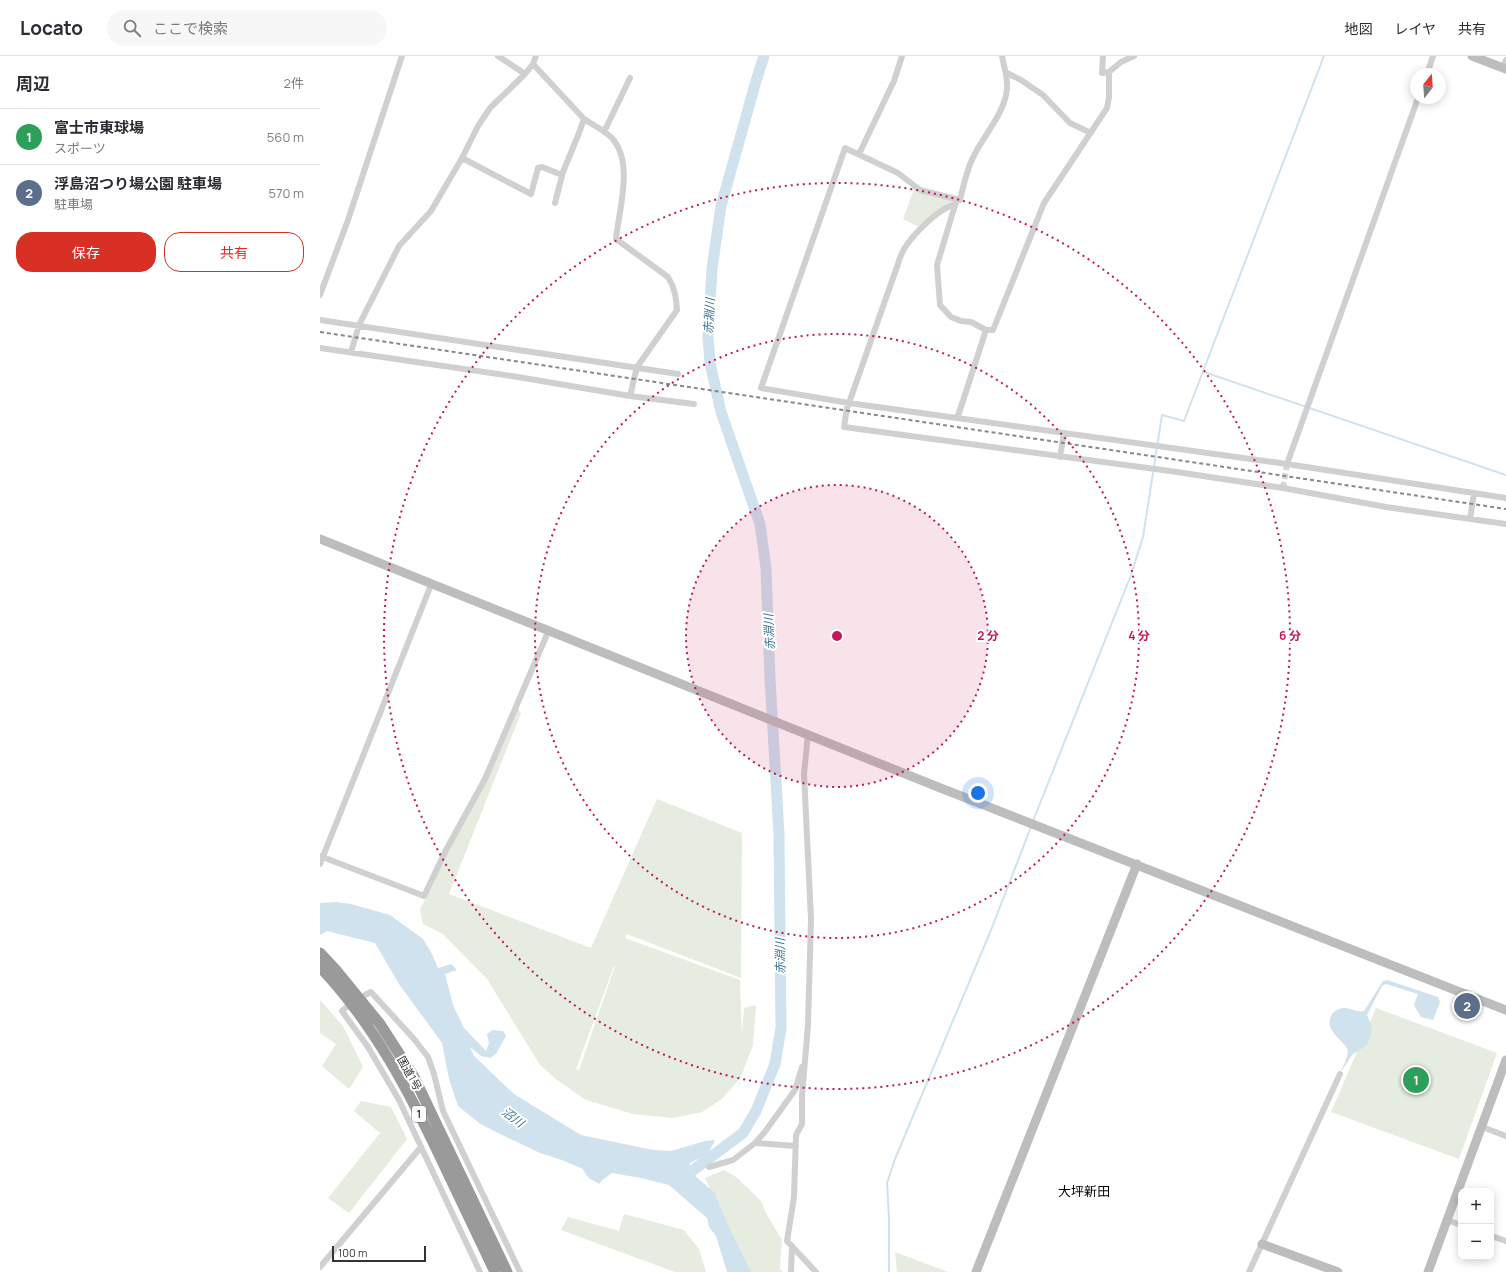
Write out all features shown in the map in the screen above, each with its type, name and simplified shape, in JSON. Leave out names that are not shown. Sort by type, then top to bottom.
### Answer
[{"type":"highway","name":"国道1号","points":[[320,953],[380,1024],[414,1078],[507,1272]]},
{"type":"highway","name":"国道1号","points":[[321,968],[346,996],[370,1027],[403,1082],[495,1272]]},
{"type":"street","points":[[320,295],[348,220],[402,56]]},
{"type":"street","points":[[498,56],[525,74]]},
{"type":"street","points":[[351,352],[359,325],[399,246],[431,211],[462,158],[478,126],[490,108],[525,74],[533,64],[536,56]]},
{"type":"street","points":[[859,154],[894,81],[902,56]]},
{"type":"street","points":[[1002,56],[1007,73],[1007,91],[1002,105],[991,129],[976,151],[967,174],[960,200],[948,206],[928,220],[904,249],[846,408],[844,427],[1178,472],[1283,488],[1386,507],[1506,524]]},
{"type":"street","points":[[1102,56],[1102,73],[1109,72],[1121,62],[1134,56]]},
{"type":"street","points":[[1428,68],[1433,56]]},
{"type":"street","points":[[1472,56],[1505,65]]},
{"type":"street","points":[[533,64],[584,119],[611,137],[619,149],[624,187],[616,239],[668,277],[674,286],[677,310],[637,367],[630,396]]},
{"type":"street","points":[[956,202],[937,264],[940,305],[951,317],[961,321],[971,322],[986,330],[994,330],[1044,203],[1107,108],[1109,97],[1109,72]]},
{"type":"street","points":[[1007,73],[1021,80],[1043,95],[1070,123],[1091,132]]},
{"type":"street","points":[[604,132],[630,78]]},
{"type":"street","points":[[1287,464],[1416,104]]},
{"type":"street","points":[[555,203],[562,175],[584,119]]},
{"type":"street","points":[[956,202],[920,190],[898,173],[845,148],[761,388],[849,403],[1287,464],[1506,498]]},
{"type":"street","points":[[462,158],[531,194],[538,168],[542,166],[562,175]]},
{"type":"street","points":[[320,320],[678,374]]},
{"type":"street","points":[[957,417],[960,413],[986,330]]},
{"type":"street","points":[[320,348],[512,376],[630,396],[694,404]]},
{"type":"street","points":[[1060,457],[1064,433]]},
{"type":"street","points":[[1470,519],[1474,493]]},
{"type":"street","points":[[320,539],[548,632],[1506,1010]]},
{"type":"street","points":[[320,864],[321,857],[431,585]]},
{"type":"street","points":[[321,857],[424,896],[446,850],[485,779],[548,632]]},
{"type":"street","points":[[805,733],[804,774],[811,919],[807,1052],[802,1096],[802,1124],[796,1135],[794,1197],[787,1241],[816,1272]]},
{"type":"street","points":[[976,1272],[1136,864]]},
{"type":"street","points":[[365,995],[371,992],[414,1039],[428,1057],[434,1074],[443,1111],[520,1272]]},
{"type":"street","points":[[348,1006],[342,1011],[368,1047],[399,1100],[480,1272]]},
{"type":"street","points":[[709,1167],[733,1160],[764,1133],[796,1090],[807,1052]]},
{"type":"street","points":[[1428,1272],[1506,1060]]},
{"type":"street","points":[[1249,1272],[1340,1074]]},
{"type":"street","points":[[1482,1127],[1506,1136]]},
{"type":"street","points":[[754,1143],[796,1146]]},
{"type":"street","points":[[320,1267],[421,1147]]},
{"type":"street","points":[[1447,1220],[1458,1224]]},
{"type":"street","points":[[1494,1237],[1506,1241]]},
{"type":"street","points":[[1262,1244],[1338,1272]]},
{"type":"street","points":[[791,1272],[792,1246]]},
{"type":"shaded area","points":[[914,189],[957,199],[955,205],[919,227],[903,219]]},
{"type":"shaded area","points":[[516,705],[521,713],[449,894],[591,948],[657,799],[742,833],[741,978],[627,934],[625,938],[740,980],[742,1034],[744,1008],[756,1005],[753,1045],[741,1077],[722,1099],[702,1112],[673,1118],[633,1114],[586,1100],[557,1080],[540,1065],[487,979],[443,934],[423,924],[420,910]],"holes":[[[614,966],[579,1070],[576,1069]]]},
{"type":"shaded area","points":[[320,1000],[343,1026],[363,1067],[349,1089],[322,1066],[336,1044],[320,1033]]},
{"type":"shaded area","points":[[1376,1008],[1497,1053],[1459,1159],[1331,1112]]},
{"type":"shaded area","points":[[361,1101],[391,1107],[407,1139],[349,1213],[328,1198],[380,1133],[354,1111]]},
{"type":"shaded area","points":[[724,1170],[736,1177],[761,1201],[766,1213],[782,1240],[780,1268],[783,1272],[750,1272],[705,1178]]},
{"type":"shaded area","points":[[624,1214],[684,1230],[699,1249],[706,1272],[675,1272],[561,1230],[568,1217],[619,1231]]},
{"type":"shaded area","points":[[895,1252],[948,1272],[897,1272]]},
{"type":"water","name":"沼川","points":[[336,902],[351,904],[390,915],[423,939],[438,968],[451,964],[457,970],[445,974],[453,1005],[464,1028],[486,1051],[489,1043],[487,1034],[493,1030],[503,1031],[506,1036],[496,1054],[490,1058],[481,1056],[470,1047],[474,1056],[514,1094],[581,1135],[653,1150],[671,1151],[705,1141],[715,1140],[708,1154],[690,1163],[689,1171],[714,1192],[751,1272],[727,1272],[716,1236],[709,1227],[707,1218],[669,1185],[612,1173],[601,1181],[600,1184],[586,1175],[583,1169],[540,1153],[496,1132],[479,1123],[458,1106],[449,1079],[442,1043],[399,984],[375,943],[327,931],[320,935],[320,903]]},
{"type":"water","points":[[1387,980],[1438,997],[1440,1002],[1433,1020],[1421,1017],[1414,1005],[1418,994],[1386,984],[1382,986],[1367,1015],[1372,1027],[1367,1045],[1352,1055],[1341,1072],[1348,1051],[1344,1044],[1334,1034],[1330,1026],[1331,1016],[1336,1010],[1343,1008],[1364,1011],[1383,981]]},
{"type":"waterway","name":"赤淵川","points":[[680,1180],[743,1133],[756,1111],[775,1064],[781,1028],[779,834],[770,679],[766,568],[760,524],[721,412],[710,363],[708,337],[712,269],[721,206],[764,56]]},
{"type":"waterway","points":[[1033,821],[1131,575],[1143,537],[1162,415],[1184,421],[1324,56]]},
{"type":"waterway","points":[[1204,372],[1506,475]]},
{"type":"waterway","points":[[889,1272],[889,1217],[887,1183],[895,1159],[991,930],[1031,827]]},
{"type":"tunnel","points":[[1283,488],[1287,464]]},
{"type":"railway","points":[[320,332],[1506,509]]},
{"type":"place","name":"浮島沼つり場公園 駐車場","points":[[1467,1006]]},
{"type":"place","name":"富士市東球場","points":[[1416,1080]]},
{"type":"district","name":"大坪新田","points":[[1084,1191]]}]
